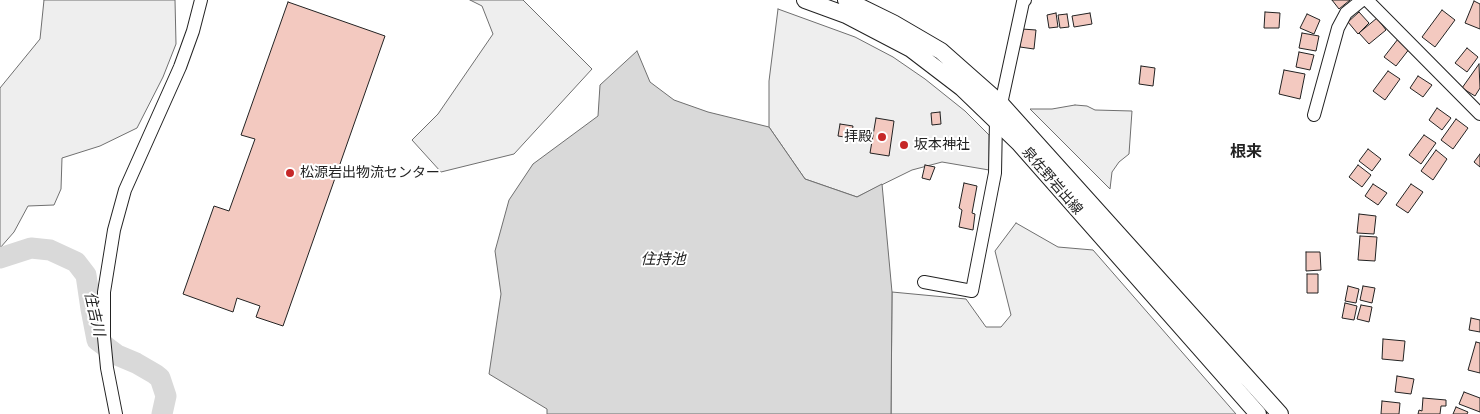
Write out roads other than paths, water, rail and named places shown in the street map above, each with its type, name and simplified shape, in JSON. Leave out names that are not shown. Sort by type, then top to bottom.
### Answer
[{"type":"main road","name":"泉佐野岩出線","points":[[805,0],[846,15],[910,49],[962,88],[1019,143],[1258,414]]},
{"type":"main road","name":"泉佐野岩出線","points":[[846,0],[893,23],[941,51],[1002,104],[1280,414]]},
{"type":"street","points":[[116,414],[107,368],[104,338],[104,292],[116,222],[125,190],[180,67],[193,31],[201,0]]},
{"type":"street","points":[[924,282],[972,292],[995,173],[996,121],[1002,104],[1023,2],[1025,0]]},
{"type":"street","points":[[1314,115],[1338,28],[1346,13],[1362,0]]},
{"type":"street","points":[[1367,0],[1480,114]]},
{"type":"water","name":"住持池","points":[[637,51],[650,82],[674,100],[708,112],[769,127],[805,179],[857,197],[882,184],[892,292],[891,414],[547,414],[547,409],[489,374],[501,294],[495,251],[509,200],[533,164],[598,116],[600,85]]},
{"type":"waterway","name":"住吉川","points":[[0,258],[31,248],[50,250],[76,262],[86,275],[97,340],[117,355],[136,363],[160,378],[166,396],[162,414]]},
{"type":"place","name":"拝殿","points":[[882,137]]},
{"type":"place","name":"坂本神社","points":[[904,145]]},
{"type":"place","name":"松源岩出物流センター","points":[[290,173]]},
{"type":"district","name":"根来","points":[[1246,152]]}]
